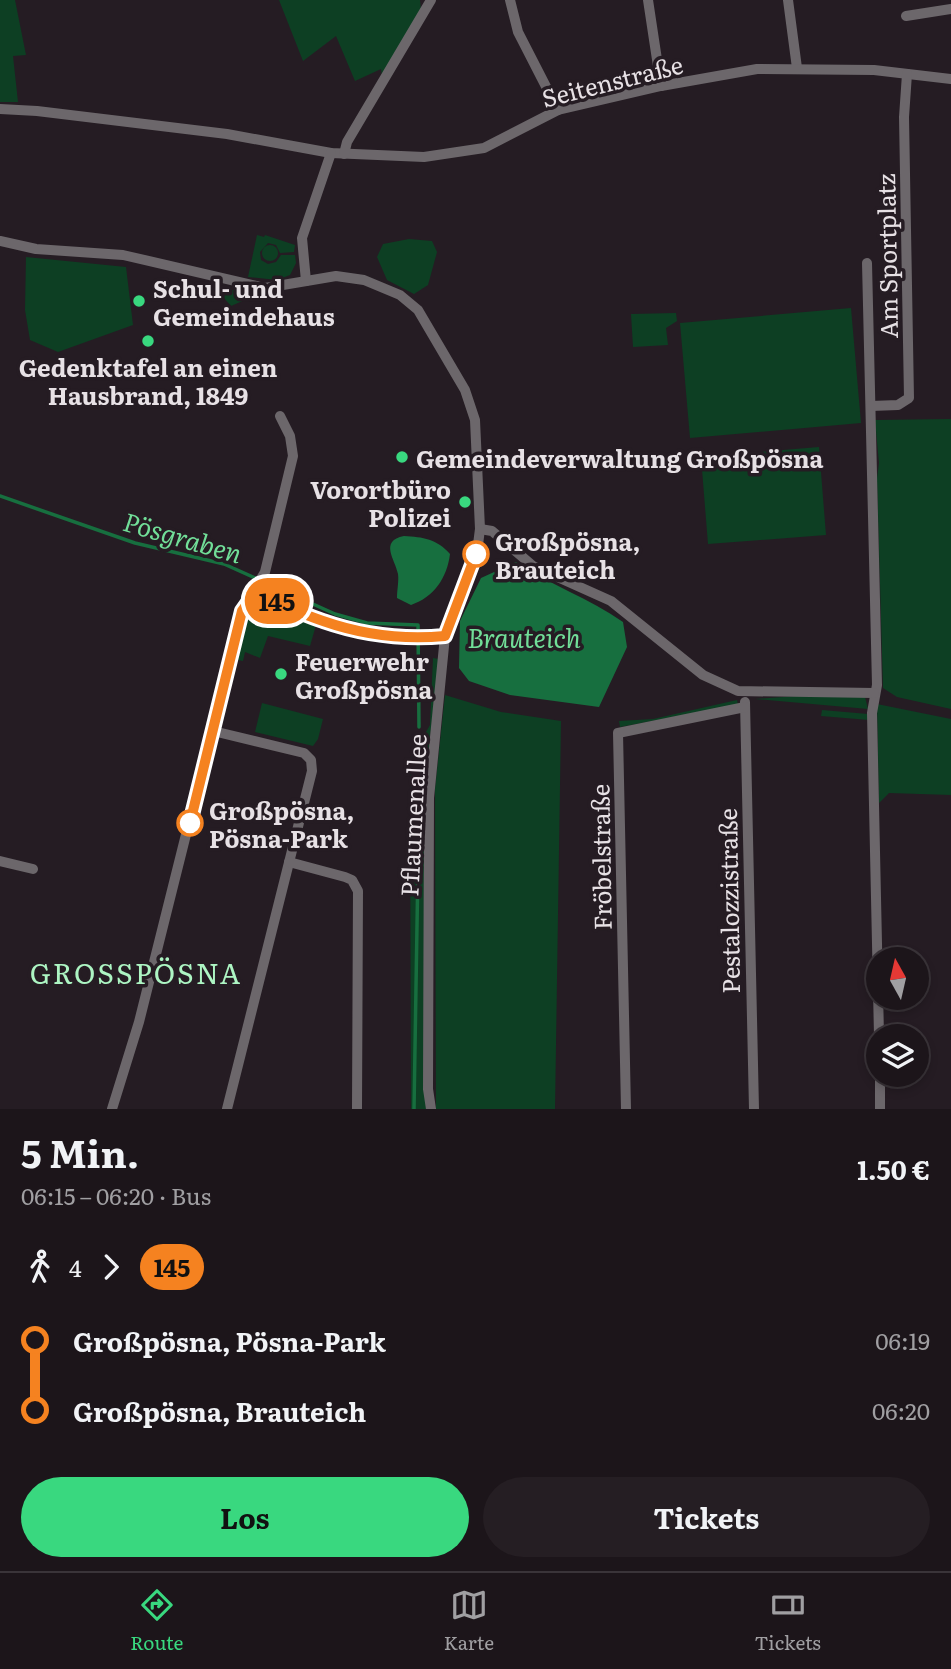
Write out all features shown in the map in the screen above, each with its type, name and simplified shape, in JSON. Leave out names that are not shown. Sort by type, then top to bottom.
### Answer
[{"type":"street","points":[[344,154],[347,142],[431,0]]},
{"type":"street","points":[[510,0],[517,32],[558,110]]},
{"type":"street","points":[[648,0],[661,86]]},
{"type":"street","points":[[788,0],[797,68]]},
{"type":"street","points":[[906,16],[934,6],[951,9]]},
{"type":"street","name":"Seitenstraße","points":[[0,109],[42,111],[227,134],[331,153],[395,158],[459,154],[499,143],[558,110],[661,86],[757,69],[797,68],[951,79]]},
{"type":"street","name":"Am Sportplatz","points":[[872,406],[898,405],[909,398],[904,117],[907,74]]},
{"type":"street","points":[[306,281],[302,237],[331,153]]},
{"type":"street","name":"Pflaumenallee","points":[[0,241],[36,249],[122,255],[265,288],[345,275],[364,280],[400,295],[427,322],[465,390],[475,421],[480,529],[476,560],[445,636],[429,798],[428,1089],[432,1109]]},
{"type":"street","name":"Am Sportplatz","points":[[867,263],[877,685],[874,693],[879,1024]]},
{"type":"street","points":[[112,1109],[139,1022],[242,611],[261,580],[293,456],[290,436],[280,416]]},
{"type":"street","points":[[480,529],[492,531],[533,566],[611,601],[703,675],[745,692],[874,693]]},
{"type":"street","points":[[252,597],[278,602],[321,621],[369,635],[445,636]]},
{"type":"street","name":"Pestalozzistraße","points":[[745,692],[754,1109]]},
{"type":"street","name":"Fröbelstraße","points":[[626,1109],[618,733],[745,707]]},
{"type":"street","points":[[213,731],[304,753],[311,760],[312,771],[227,1109]]},
{"type":"street","points":[[0,861],[33,869]]},
{"type":"street","points":[[289,862],[345,877],[352,880],[358,891],[357,1109]]},
{"type":"street","points":[[880,1087],[880,1109]]},
{"type":"shaded area","points":[[0,0],[15,0],[26,55],[13,56],[18,102],[0,102]]},
{"type":"shaded area","points":[[279,0],[420,0],[421,11],[382,76],[381,69],[355,81],[336,36],[303,61]]},
{"type":"shaded area","points":[[257,235],[295,245],[294,252],[280,253],[276,245],[268,243],[260,252],[261,260],[268,264],[276,262],[281,255],[295,255],[296,263],[290,275],[277,280],[248,277]]},
{"type":"shaded area","points":[[409,239],[432,241],[437,252],[428,285],[414,294],[387,280],[377,257],[383,244]]},
{"type":"shaded area","points":[[270,245],[276,247],[276,259],[270,261],[264,259],[262,253],[264,247]]},
{"type":"shaded area","points":[[26,257],[126,267],[133,325],[58,352],[30,340],[25,310]]},
{"type":"shaded area","points":[[219,287],[253,293],[254,296],[231,306],[217,290]]},
{"type":"shaded area","points":[[851,308],[861,423],[690,438],[680,323]]},
{"type":"shaded area","points":[[676,313],[677,321],[666,328],[668,345],[633,347],[631,314]]},
{"type":"shaded area","points":[[951,419],[951,709],[897,697],[883,688],[877,478],[879,463],[875,420]]},
{"type":"shaded area","points":[[819,447],[826,535],[708,544],[701,457]]},
{"type":"shaded area","points":[[273,605],[316,625],[310,646],[268,636],[260,658],[245,652],[243,661],[237,660],[250,617],[263,607]]},
{"type":"shaded area","points":[[433,658],[439,659],[425,781],[426,1109],[411,1109],[410,777],[411,758],[430,725]]},
{"type":"shaded area","points":[[445,695],[501,712],[561,721],[555,1109],[436,1109],[435,789]]},
{"type":"shaded area","points":[[811,695],[865,697],[868,709],[755,699]]},
{"type":"shaded area","points":[[737,700],[738,705],[620,727],[619,721],[653,719]]},
{"type":"shaded area","points":[[262,703],[323,719],[318,739],[313,746],[255,732]]},
{"type":"shaded area","points":[[877,704],[951,719],[951,795],[889,793],[879,803]]},
{"type":"shaded area","points":[[822,710],[868,714],[869,720],[821,716]]},
{"type":"water","points":[[404,536],[429,540],[450,554],[446,571],[438,586],[411,605],[397,598],[398,574],[390,551],[392,542]]},
{"type":"water","name":"Brauteich","points":[[516,562],[623,622],[627,647],[599,707],[510,695],[469,681],[459,668],[460,621],[481,578]]},
{"type":"waterway","name":"Pösgraben","points":[[0,496],[135,543],[224,564],[335,614],[367,623],[418,625],[419,727]]},
{"type":"waterway","name":"Pösgraben","points":[[414,1109],[420,744]]},
{"type":"bus line","name":"145","points":[[190,823],[242,611],[252,597],[278,602],[321,621],[369,635],[445,636],[476,560],[476,554]]},
{"type":"place","name":"Schul- und Gemeindehaus","points":[[139,301]]},
{"type":"place","name":"Gedenktafel an einen Hausbrand, 1849","points":[[148,341]]},
{"type":"place","name":"Gemeindeverwaltung Großpösna","points":[[402,457]]},
{"type":"place","name":"Vorortbüro Polizei","points":[[465,502]]},
{"type":"place","name":"Großpösna, Brauteich","points":[[476,554]]},
{"type":"place","name":"Feuerwehr Großpösna","points":[[281,674]]},
{"type":"place","name":"Großpösna, Pösna-Park","points":[[190,823]]},
{"type":"district","name":"GROSSPÖSNA","points":[[136,972]]}]
